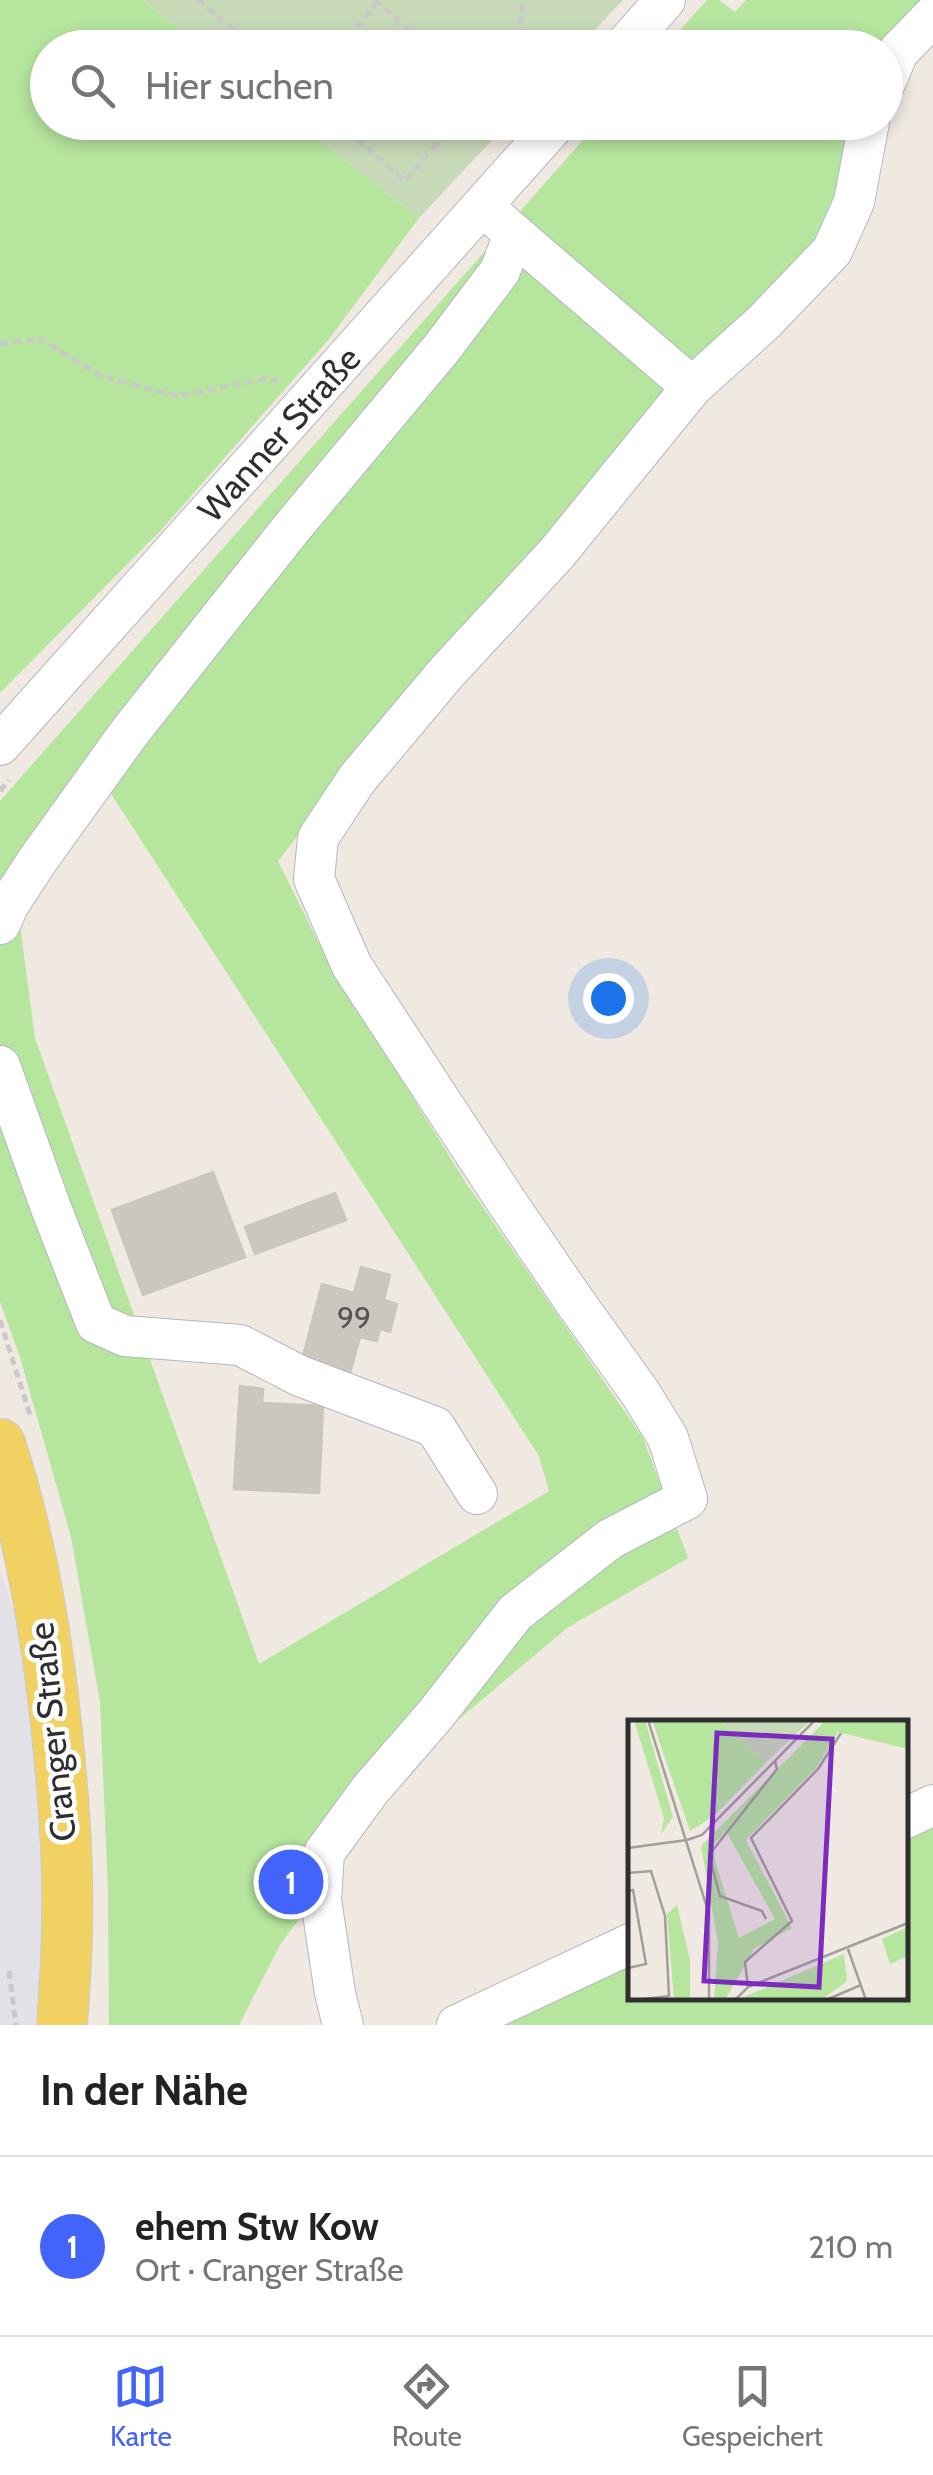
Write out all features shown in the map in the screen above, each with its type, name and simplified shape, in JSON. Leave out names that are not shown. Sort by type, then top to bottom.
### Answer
[{"type":"main road","name":"Cranger Straße","points":[[0,1444],[33,1572],[50,1666],[64,1796],[68,1923],[62,2025]]},
{"type":"street","points":[[639,30],[665,0]]},
{"type":"street","points":[[903,47],[933,16]]},
{"type":"street","name":"Wanner Straße","points":[[0,745],[541,140]]},
{"type":"street","points":[[343,2025],[321,1900],[324,1854],[370,1790],[515,1613],[610,1539],[686,1499],[668,1438],[641,1394],[526,1230],[352,966],[314,878],[318,838],[356,779],[557,552],[692,387],[764,322],[832,251],[854,202],[866,140]]},
{"type":"street","points":[[483,206],[692,387]]},
{"type":"street","points":[[0,924],[37,861],[129,733],[500,271],[514,234]]},
{"type":"street","points":[[0,1066],[96,1323],[125,1336],[240,1345],[300,1376],[436,1427],[477,1494]]},
{"type":"street","points":[[908,1817],[933,1806]]},
{"type":"street","points":[[458,2025],[628,1945]]},
{"type":"path","points":[[198,0],[233,30]]},
{"type":"path","points":[[517,30],[522,0]]},
{"type":"path","points":[[355,30],[377,1],[408,30]]},
{"type":"path","points":[[358,140],[405,181],[440,140]]},
{"type":"path","points":[[0,343],[40,340],[102,377],[178,396],[264,379],[317,391]]},
{"type":"path","points":[[9,1971],[16,2025]]},
{"type":"shaded area","points":[[0,1571],[30,1659],[45,1921],[35,2025],[0,2025]]},
{"type":"green space","points":[[0,0],[142,0],[180,30],[30,30],[30,140],[319,140],[419,218],[329,339],[162,529],[0,693]]},
{"type":"green space","points":[[142,0],[623,0],[595,30],[180,30]]},
{"type":"green space","points":[[707,0],[719,0],[735,12],[746,0],[933,0],[903,31],[680,30]]},
{"type":"green space","points":[[319,140],[492,140],[419,218]]},
{"type":"green space","points":[[583,140],[853,140],[818,247],[383,726],[278,861],[326,958],[466,1183],[643,1438],[688,1558],[567,1628],[452,1725],[402,1732],[303,1913],[280,1945],[239,2025],[109,2025],[100,1702],[71,1537],[20,1357],[0,1302],[0,801]],"holes":[[[108,789],[539,1456],[549,1491],[259,1664],[35,1038],[18,910]]]},
{"type":"green space","points":[[933,1828],[933,2025],[493,2025],[628,1966],[628,2000],[908,2000],[908,1840]]},
{"type":"building","points":[[213,1172],[245,1257],[143,1295],[112,1210]]},
{"type":"building","points":[[335,1193],[346,1220],[255,1254],[245,1227]]},
{"type":"building","points":[[361,1267],[390,1275],[384,1300],[397,1304],[390,1332],[380,1329],[377,1341],[360,1337],[350,1373],[302,1360],[322,1284],[354,1293]]},
{"type":"building","points":[[240,1386],[263,1389],[262,1403],[323,1406],[319,1493],[234,1489]]},
{"type":"building","points":[[285,1859],[300,1859],[296,1905],[281,1904]]},
{"type":"place","name":"ehem Stw Kow","points":[[291,1882]]}]
